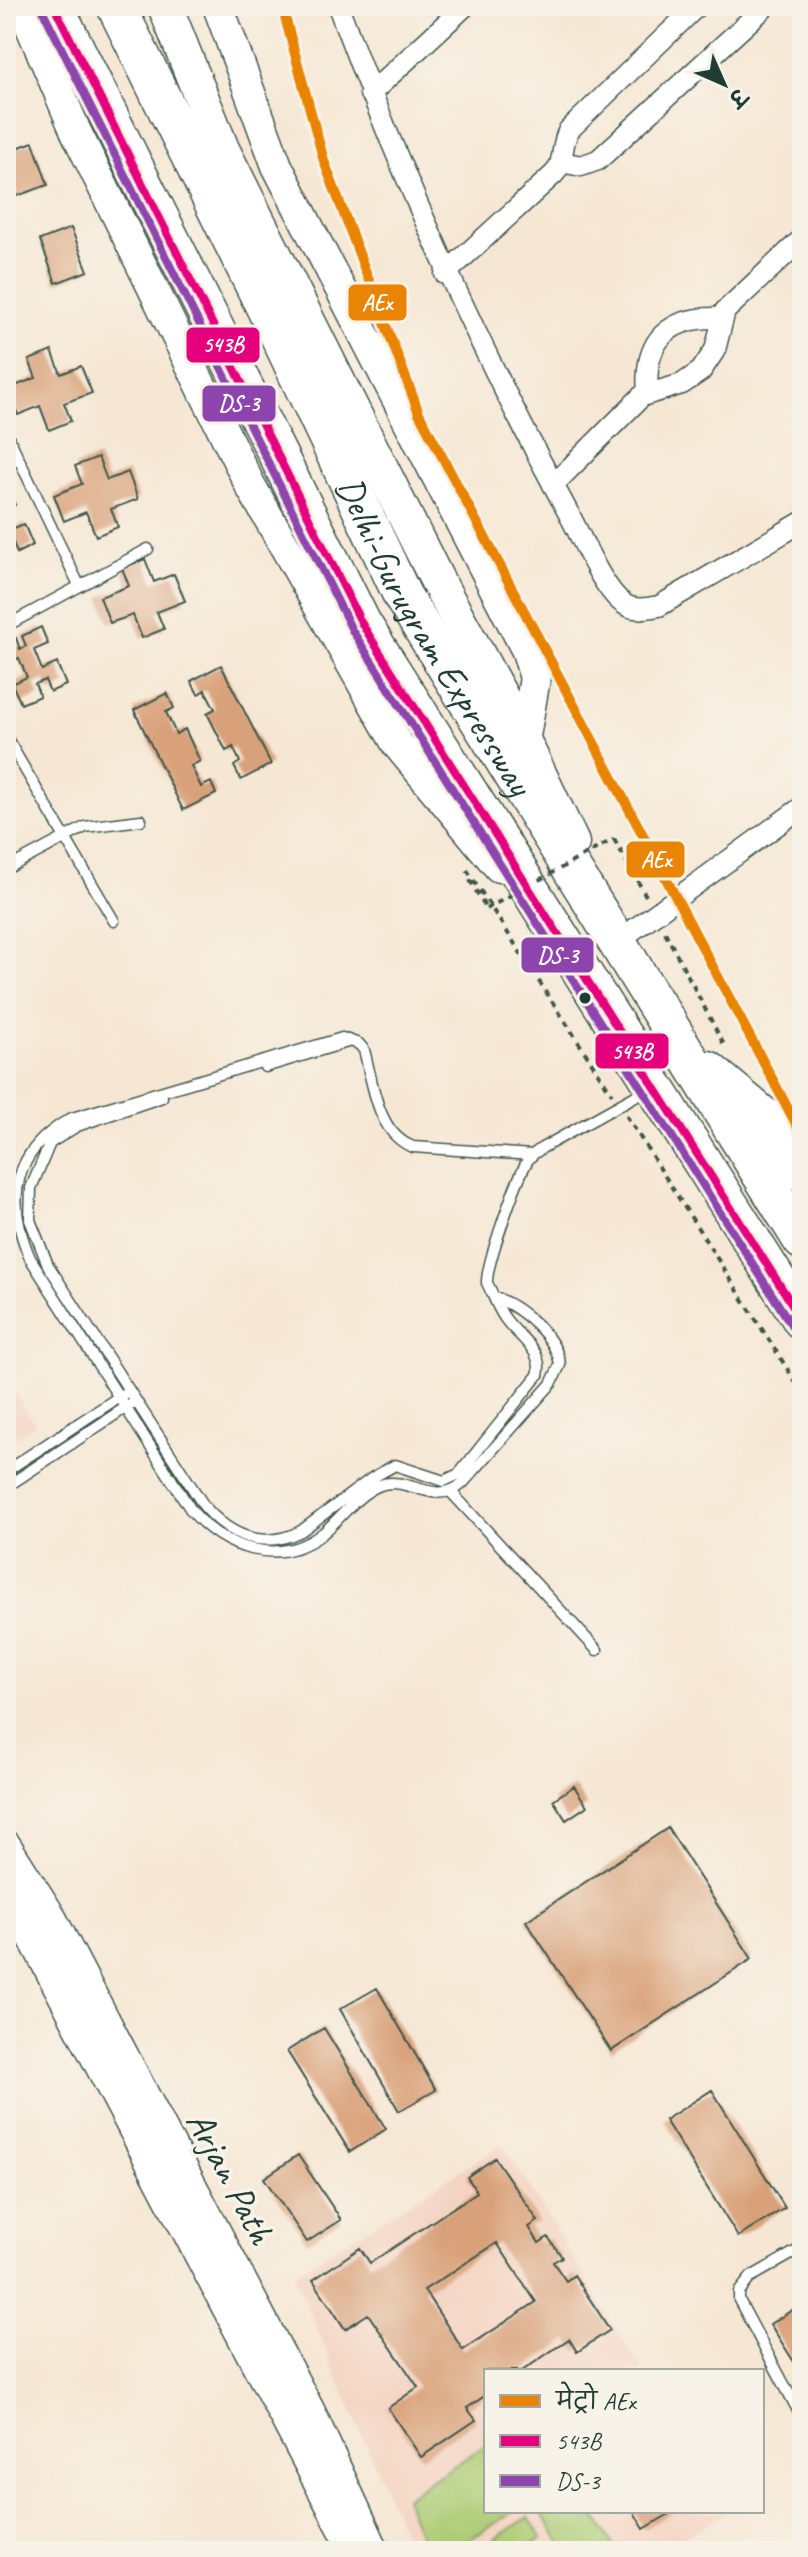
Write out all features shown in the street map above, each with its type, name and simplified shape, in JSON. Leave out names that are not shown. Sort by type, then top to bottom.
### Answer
[{"type":"highway","name":"Delhi-Gurugram Expressway","points":[[54,6],[362,624],[802,1320]]},
{"type":"highway","name":"Delhi-Gurugram Expressway","points":[[116,6],[403,597],[802,1240]]},
{"type":"highway","points":[[687,1054],[770,1122],[802,1172]]},
{"type":"main road","points":[[22,6],[76,132],[250,485],[397,744],[575,958]]},
{"type":"main road","points":[[165,6],[222,149],[438,582],[524,742],[618,941]]},
{"type":"main road","points":[[218,6],[277,166],[527,651],[535,678],[524,742]]},
{"type":"main road","name":"Arjan Path","points":[[6,1846],[49,1914],[303,2398],[374,2551]]},
{"type":"main road","name":"Arjan Path","points":[[6,1886],[19,1934],[355,2551]]},
{"type":"street","points":[[338,6],[370,94],[445,274],[553,485],[608,585],[624,604],[642,609],[659,606],[802,522]]},
{"type":"street","points":[[370,94],[465,6]]},
{"type":"street","points":[[445,274],[554,174],[562,162],[563,144],[574,124],[697,6]]},
{"type":"street","points":[[562,162],[581,166],[598,160],[766,6]]},
{"type":"street","points":[[553,485],[648,393],[682,384],[701,371],[715,350],[720,318],[802,239]]},
{"type":"street","points":[[648,393],[647,375],[651,355],[667,333],[688,318],[720,318]]},
{"type":"street","points":[[618,941],[802,807]]},
{"type":"lane","points":[[6,432],[79,585]]},
{"type":"lane","points":[[6,626],[148,549]]},
{"type":"lane","points":[[6,737],[67,836],[114,921]]},
{"type":"lane","points":[[6,869],[97,823],[141,820]]},
{"type":"lane","points":[[497,1298],[515,1306],[531,1321],[555,1348],[560,1365],[551,1384],[463,1483],[451,1492],[437,1494],[399,1484],[380,1485],[309,1541],[268,1550],[235,1546],[212,1533],[191,1510],[48,1265],[30,1220],[31,1188],[50,1143],[77,1126],[351,1041],[364,1050],[385,1124],[401,1143],[413,1147],[532,1155]]},
{"type":"lane","points":[[131,1404],[204,1506],[225,1529],[258,1540],[291,1536],[388,1468],[402,1466],[444,1481],[459,1474],[538,1375],[540,1367],[536,1354],[504,1319],[486,1277],[523,1171],[532,1155],[655,1085]]},
{"type":"lane","points":[[6,1471],[124,1393]]},
{"type":"lane","points":[[6,1487],[131,1404]]},
{"type":"lane","points":[[451,1492],[597,1650]]},
{"type":"lane","points":[[802,2248],[751,2277],[739,2292],[739,2300],[802,2418]]},
{"type":"path","points":[[637,883],[614,839],[486,909],[462,864],[619,1105],[802,1392]]},
{"type":"shaded area","points":[[6,1380],[36,1425],[6,1443]]},
{"type":"shaded area","points":[[503,2144],[641,2369],[484,2369],[484,2513],[724,2513],[663,2551],[411,2551],[294,2274]]},
{"type":"green space","points":[[484,2446],[484,2513],[512,2513],[451,2551],[426,2551],[405,2498]]},
{"type":"green space","points":[[541,2513],[592,2513],[617,2551],[566,2551]]},
{"type":"green space","points":[[529,2517],[542,2538],[522,2551],[489,2551],[485,2545]]},
{"type":"building","points":[[33,142],[48,185],[17,196],[6,152]]},
{"type":"building","points":[[71,228],[88,271],[56,283],[40,240]]},
{"type":"building","points":[[52,351],[61,374],[81,366],[92,393],[64,403],[71,421],[49,430],[40,406],[18,415],[7,389],[36,378],[29,360]]},
{"type":"building","points":[[98,457],[107,480],[128,472],[138,499],[111,509],[118,527],[96,536],[86,512],[64,521],[54,495],[82,484],[75,466]]},
{"type":"building","points":[[6,484],[15,505],[6,509]]},
{"type":"building","points":[[6,523],[9,530],[24,524],[33,545],[17,553],[12,540],[6,543]]},
{"type":"building","points":[[145,559],[154,582],[174,574],[185,601],[157,612],[164,629],[142,638],[133,615],[110,623],[100,597],[129,586],[122,568]]},
{"type":"building","points":[[41,627],[48,644],[34,650],[42,670],[57,663],[66,685],[50,692],[45,680],[35,684],[40,696],[21,704],[12,684],[27,677],[19,658],[6,663],[6,643],[16,638],[20,649],[26,646],[22,636]]},
{"type":"building","points":[[221,665],[271,764],[241,780],[234,766],[240,762],[233,747],[226,751],[207,713],[215,709],[205,690],[198,694],[191,681]]},
{"type":"building","points":[[167,693],[174,708],[166,712],[176,734],[185,729],[200,761],[191,766],[201,787],[211,782],[216,794],[183,810],[134,710]]},
{"type":"building","points":[[574,1786],[587,1806],[566,1820],[553,1800]]},
{"type":"building","points":[[668,1828],[752,1959],[611,2051],[526,1921]]},
{"type":"building","points":[[377,1988],[436,2090],[399,2111],[340,2009]]},
{"type":"building","points":[[324,2028],[386,2129],[350,2152],[287,2051]]},
{"type":"building","points":[[712,2090],[785,2208],[738,2237],[665,2120]]},
{"type":"building","points":[[298,2155],[341,2220],[307,2242],[264,2178]]},
{"type":"building","points":[[495,2158],[538,2221],[529,2227],[539,2243],[548,2237],[562,2257],[553,2262],[566,2281],[574,2275],[610,2330],[577,2352],[569,2339],[525,2369],[484,2369],[484,2396],[467,2408],[476,2420],[421,2457],[388,2408],[418,2387],[368,2314],[345,2329],[313,2280],[360,2248],[370,2263],[477,2192],[467,2177]],"holes":[[[497,2243],[536,2302],[463,2350],[424,2290]]]},
{"type":"building","points":[[802,2304],[802,2365],[798,2368],[770,2324]]},
{"type":"building","points":[[634,2513],[671,2513],[644,2529]]},
{"type":"metro line","name":"AEx","points":[[282,6],[324,161],[419,413],[802,1135]]},
{"type":"transit line","name":"543B","points":[[54,6],[362,624],[802,1320]]},
{"type":"transit line","name":"DS-3","points":[[43,11],[352,630],[792,1326]]}]
